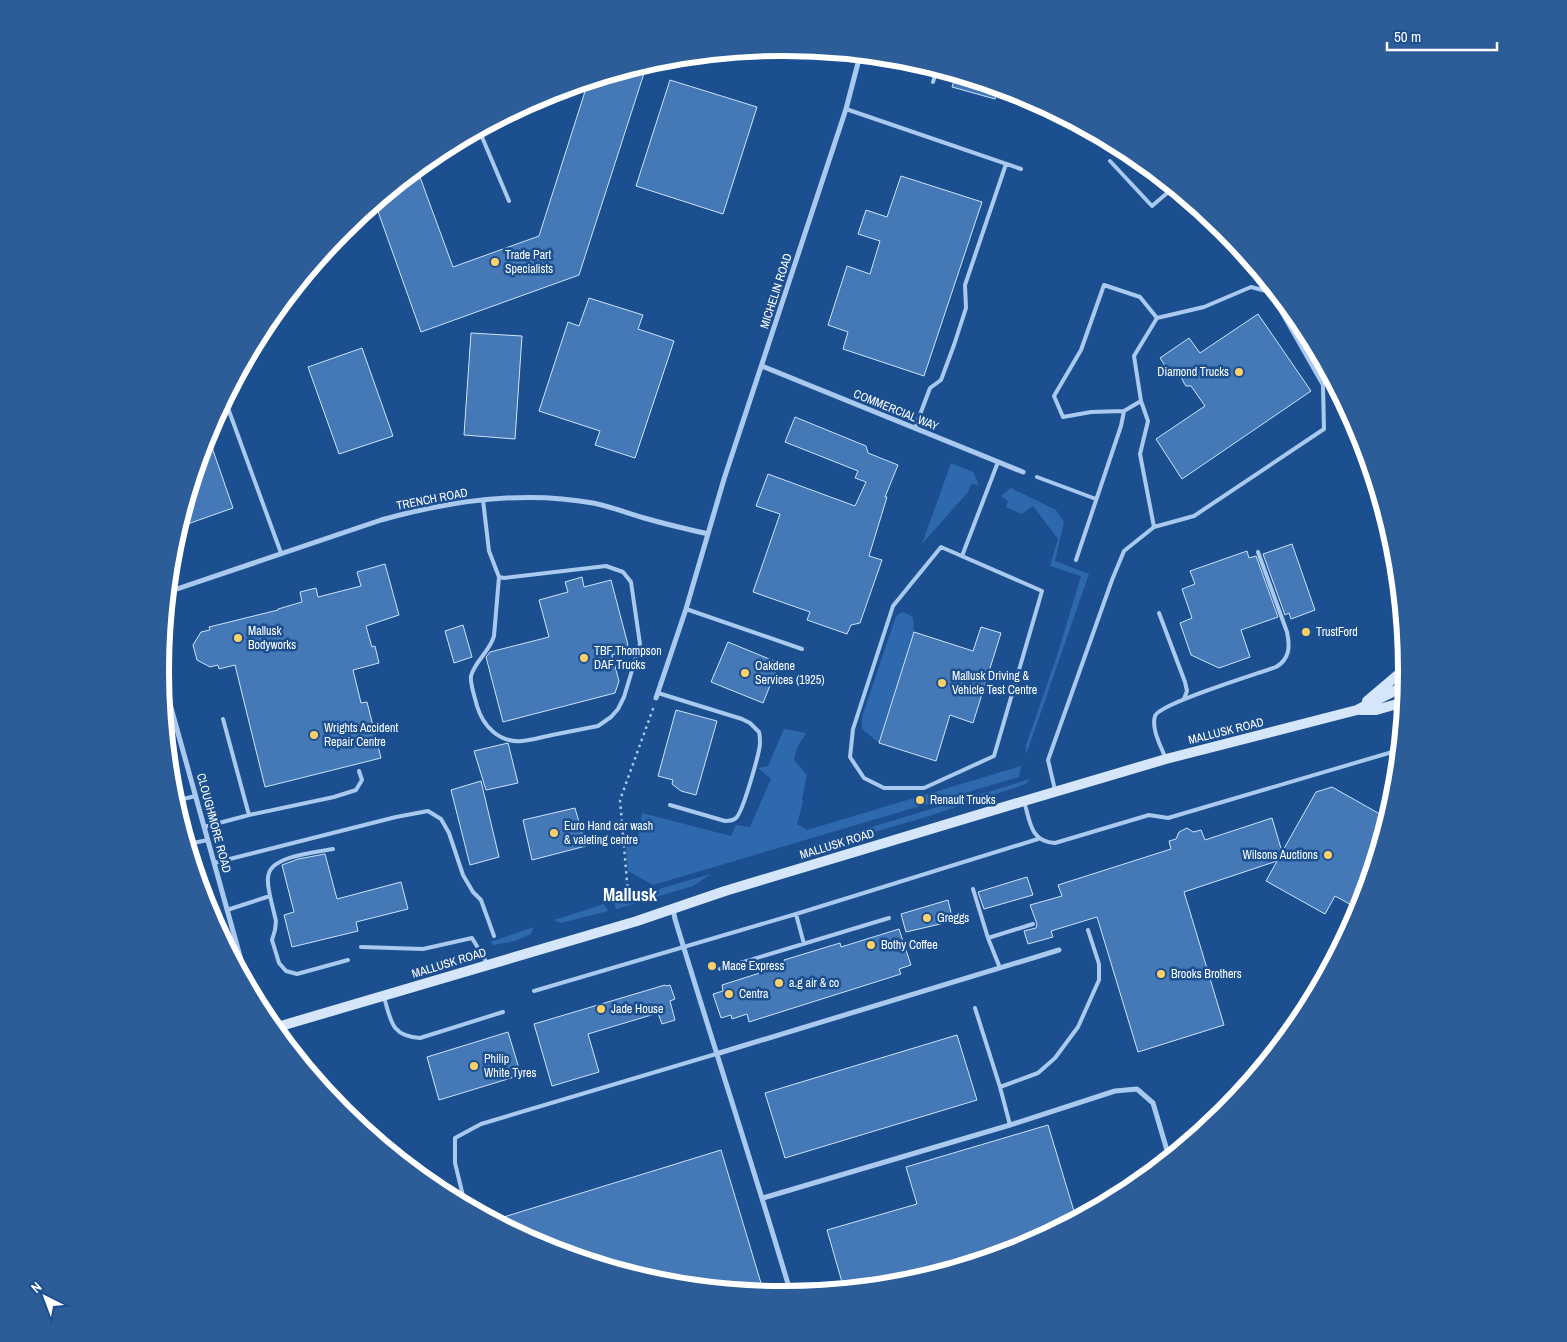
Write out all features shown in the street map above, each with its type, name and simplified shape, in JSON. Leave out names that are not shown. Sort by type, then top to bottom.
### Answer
[{"type":"main road","points":[[1357,710],[1398,675]]},
{"type":"main road","name":"MALLUSK ROAD","points":[[282,1026],[637,921],[725,891],[1166,759],[1357,710],[1398,690]]},
{"type":"main road","points":[[1357,710],[1376,710],[1397,704]]},
{"type":"street","name":"MICHELIN ROAD","points":[[657,695],[686,609],[724,479],[846,109],[857,61]]},
{"type":"street","name":"COMMERCIAL WAY","points":[[762,366],[1023,472]]},
{"type":"street","name":"TRENCH ROAD","points":[[174,590],[381,520],[416,510],[483,500],[541,497],[594,503],[649,520],[708,534]]},
{"type":"street","name":"CLOUGHMORE ROAD","points":[[170,703],[241,959]]},
{"type":"street","points":[[673,908],[716,1054],[763,1198],[789,1286]]},
{"type":"street","points":[[716,1054],[1059,950]]},
{"type":"street","points":[[763,1198],[1010,1125],[1115,1091],[1137,1089],[1153,1104],[1167,1151]]},
{"type":"lane","points":[[933,82],[935,75]]},
{"type":"lane","points":[[846,109],[1021,169]]},
{"type":"lane","points":[[482,136],[509,201]]},
{"type":"lane","points":[[1110,161],[1152,206],[1169,192]]},
{"type":"lane","points":[[915,428],[930,388],[941,380],[954,345],[966,308],[966,285],[1006,164]]},
{"type":"lane","points":[[1141,401],[1124,412],[1092,412],[1063,417],[1054,396],[1081,350],[1104,285],[1140,296],[1157,318]]},
{"type":"lane","points":[[1154,527],[1140,454],[1148,421],[1141,401],[1134,356],[1157,318],[1204,307],[1251,287],[1266,291]]},
{"type":"lane","points":[[1056,792],[1048,760],[1124,551],[1154,527],[1194,516],[1324,430],[1323,385],[1279,307]]},
{"type":"lane","points":[[228,408],[281,553]]},
{"type":"lane","points":[[1076,560],[1124,412]]},
{"type":"lane","points":[[962,556],[998,462]]},
{"type":"lane","points":[[1037,477],[1096,499]]},
{"type":"lane","points":[[483,500],[489,551],[499,577],[494,636],[491,645],[476,665],[471,681],[479,713],[483,721],[498,736],[520,741],[598,726],[604,723],[618,709],[624,697],[640,644],[631,582],[623,572],[606,566],[504,578],[499,577]]},
{"type":"lane","points":[[941,547],[962,556],[1042,591],[994,756],[924,788],[884,788],[864,778],[850,758],[853,729],[893,606],[941,547]]},
{"type":"lane","points":[[1166,759],[1156,730],[1156,714],[1167,706],[1184,699],[1276,667],[1282,664],[1286,658],[1290,643],[1258,552]]},
{"type":"lane","points":[[686,609],[802,648]]},
{"type":"lane","points":[[1159,613],[1185,682],[1186,691],[1184,699]]},
{"type":"lane","points":[[657,695],[742,719],[750,723],[759,732],[760,743],[744,801],[736,818],[731,821],[725,821],[670,805]]},
{"type":"lane","points":[[223,718],[249,815]]},
{"type":"lane","points":[[1024,801],[1032,829],[1038,838],[1046,842],[1055,843],[1149,815],[1168,818],[1393,752]]},
{"type":"lane","points":[[204,827],[249,815],[334,797],[356,790],[362,780],[359,771]]},
{"type":"lane","points":[[183,799],[196,796]]},
{"type":"lane","points":[[214,863],[396,817],[428,811],[441,819],[449,833],[463,875],[473,892],[481,900],[494,936]]},
{"type":"lane","points":[[534,991],[796,914],[1038,838]]},
{"type":"lane","points":[[194,843],[208,840]]},
{"type":"lane","points":[[333,849],[284,859],[274,865],[269,871],[270,896],[276,921],[272,940],[279,963],[286,971],[297,974],[348,960]]},
{"type":"lane","points":[[973,889],[988,938],[1000,968]]},
{"type":"lane","points":[[227,910],[270,896]]},
{"type":"lane","points":[[796,914],[804,944]]},
{"type":"lane","points":[[720,969],[889,918]]},
{"type":"lane","points":[[988,938],[1033,924]]},
{"type":"lane","points":[[1000,1087],[1038,1073],[1055,1058],[1078,1027],[1099,980],[1099,964],[1088,930]]},
{"type":"lane","points":[[361,947],[423,949],[472,938],[488,965]]},
{"type":"lane","points":[[384,996],[392,1025],[408,1037],[420,1038],[503,1012]]},
{"type":"lane","points":[[976,1008],[1010,1125]]},
{"type":"lane","points":[[463,1195],[455,1163],[455,1138],[481,1124],[716,1054]]},
{"type":"path","points":[[628,894],[620,800],[657,695]]},
{"type":"shaded area","points":[[951,463],[973,472],[979,485],[971,484],[968,492],[922,544]]},
{"type":"shaded area","points":[[1011,488],[1056,510],[1064,522],[1055,561],[1089,574],[1026,755],[1026,745],[1057,656],[1081,576],[1050,566],[1058,539],[1033,506],[1022,514],[1006,507],[1008,501],[1001,496]]},
{"type":"shaded area","points":[[902,612],[913,618],[914,632],[880,744],[862,729],[862,717],[896,616]]},
{"type":"shaded area","points":[[784,729],[806,733],[797,748],[794,760],[807,775],[797,824],[807,830],[1021,766],[1019,777],[653,885],[628,871],[625,836],[638,836],[642,813],[731,836],[736,825],[750,827],[771,779],[758,768],[768,766]]},
{"type":"shaded area","points":[[1030,779],[1026,784],[929,816],[803,853],[802,848]]},
{"type":"shaded area","points":[[711,874],[693,886],[616,909],[614,902]]},
{"type":"shaded area","points":[[604,904],[608,911],[561,923],[554,920]]},
{"type":"shaded area","points":[[534,927],[531,934],[515,941],[494,945],[490,942]]},
{"type":"building","points":[[644,72],[579,275],[421,332],[377,210],[419,176],[453,267],[539,236],[586,89]]},
{"type":"building","points":[[670,80],[757,107],[723,214],[636,186]]},
{"type":"building","points":[[954,81],[996,95],[995,99],[952,87]]},
{"type":"building","points":[[901,176],[982,202],[924,376],[843,349],[848,332],[828,325],[847,266],[870,274],[880,241],[858,234],[866,210],[887,217]]},
{"type":"building","points":[[589,298],[643,315],[638,329],[674,341],[635,458],[595,445],[600,431],[539,411],[568,322],[579,326]]},
{"type":"building","name":"Diamond Trucks","points":[[1258,314],[1311,391],[1182,479],[1156,439],[1205,406],[1191,386],[1186,386],[1178,370],[1171,375],[1160,358],[1189,338],[1200,353]]},
{"type":"building","points":[[471,333],[522,336],[515,439],[464,435]]},
{"type":"building","points":[[362,348],[393,436],[339,454],[308,367]]},
{"type":"building","points":[[795,417],[866,446],[868,453],[898,465],[885,497],[887,497],[869,556],[882,560],[860,623],[851,625],[847,634],[807,620],[810,612],[753,592],[780,514],[756,506],[768,474],[855,506],[866,482],[855,478],[858,471],[785,442]]},
{"type":"building","points":[[212,447],[233,508],[187,524],[201,473]]},
{"type":"building","points":[[1292,544],[1315,610],[1291,619],[1289,613],[1285,615],[1263,554]]},
{"type":"building","points":[[1247,551],[1249,558],[1256,556],[1278,617],[1241,630],[1250,657],[1219,668],[1191,655],[1180,623],[1192,618],[1182,589],[1195,584],[1190,571]]},
{"type":"building","points":[[385,564],[399,615],[366,626],[372,647],[375,646],[379,663],[353,670],[361,703],[367,702],[381,758],[265,787],[235,665],[219,669],[218,665],[210,667],[197,660],[193,645],[201,632],[210,630],[209,627],[302,602],[300,592],[316,588],[318,597],[361,586],[357,572]]},
{"type":"building","points":[[582,577],[584,587],[611,580],[628,645],[623,652],[612,655],[619,681],[615,693],[503,722],[486,657],[490,652],[549,637],[539,600],[568,592],[565,582]]},
{"type":"building","points":[[463,625],[472,657],[454,663],[445,631]]},
{"type":"building","name":"Mallusk Driving & Vehicle Test Centre","points":[[981,627],[1001,633],[973,723],[950,715],[936,761],[879,743],[914,632],[973,651]]},
{"type":"building","points":[[728,642],[779,663],[763,703],[711,682]]},
{"type":"building","points":[[676,710],[717,721],[696,795],[681,791],[672,784],[673,780],[658,776]]},
{"type":"building","points":[[508,743],[518,783],[486,790],[474,751]]},
{"type":"building","points":[[481,781],[499,857],[470,865],[451,790]]},
{"type":"building","points":[[1332,787],[1381,814],[1366,869],[1351,905],[1335,896],[1325,914],[1266,881],[1277,861],[1184,892],[1224,1025],[1138,1052],[1097,917],[1051,931],[1053,937],[1028,944],[1024,931],[1036,928],[1037,924],[1030,905],[1062,896],[1058,885],[1171,849],[1169,841],[1176,839],[1179,832],[1187,828],[1193,832],[1201,830],[1205,840],[1272,818],[1282,852],[1316,792]]},
{"type":"building","name":"Euro Hand car wash & valeting centre","points":[[575,808],[586,846],[532,860],[523,820]]},
{"type":"building","points":[[325,854],[337,899],[401,882],[408,909],[356,922],[358,931],[292,947],[284,915],[294,912],[282,865],[298,859]]},
{"type":"building","points":[[1027,877],[1033,895],[984,909],[978,892]]},
{"type":"building","name":"Greggs","points":[[948,900],[953,921],[906,932],[901,914]]},
{"type":"building","points":[[899,929],[911,965],[899,969],[901,974],[749,1022],[747,1014],[732,1019],[731,1015],[721,1018],[713,994],[723,991],[722,985],[785,965],[784,960],[840,943],[841,947]]},
{"type":"building","points":[[670,985],[675,999],[670,1001],[675,1020],[662,1024],[658,1013],[588,1034],[599,1072],[552,1086],[534,1024]]},
{"type":"building","name":"Philip White Tyres","points":[[508,1032],[521,1075],[439,1100],[427,1057]]},
{"type":"building","points":[[957,1035],[977,1100],[785,1158],[765,1093]]},
{"type":"building","points":[[1048,1125],[1074,1212],[1019,1239],[943,1265],[903,1274],[842,1282],[827,1230],[917,1204],[906,1167]]},
{"type":"building","points":[[721,1150],[762,1285],[703,1280],[624,1265],[548,1239],[503,1217]]},
{"type":"place","name":"Trade Part Specialists","points":[[495,262]]},
{"type":"place","name":"Diamond Trucks","points":[[1239,372]]},
{"type":"place","name":"TrustFord","points":[[1306,632]]},
{"type":"place","name":"Mallusk Bodyworks","points":[[238,638]]},
{"type":"place","name":"TBF Thompson DAF Trucks","points":[[584,658]]},
{"type":"place","name":"Oakdene Services (1925)","points":[[745,673]]},
{"type":"place","name":"Mallusk Driving & Vehicle Test Centre","points":[[942,683]]},
{"type":"place","name":"Wrights Accident Repair Centre","points":[[314,735]]},
{"type":"place","name":"Renault Trucks","points":[[920,800]]},
{"type":"place","name":"Euro Hand car wash & valeting centre","points":[[554,833]]},
{"type":"place","name":"Wilsons Auctions","points":[[1328,855]]},
{"type":"place","name":"Greggs","points":[[927,918]]},
{"type":"place","name":"Bothy Coffee","points":[[871,945]]},
{"type":"place","name":"Mace Express","points":[[712,966]]},
{"type":"place","name":"Brooks Brothers","points":[[1161,974]]},
{"type":"place","name":"a.g air & co","points":[[779,983]]},
{"type":"place","name":"Centra","points":[[729,994]]},
{"type":"place","name":"Jade House","points":[[601,1009]]},
{"type":"place","name":"Philip White Tyres","points":[[474,1066]]},
{"type":"district","name":"Mallusk","points":[[630,895]]}]
